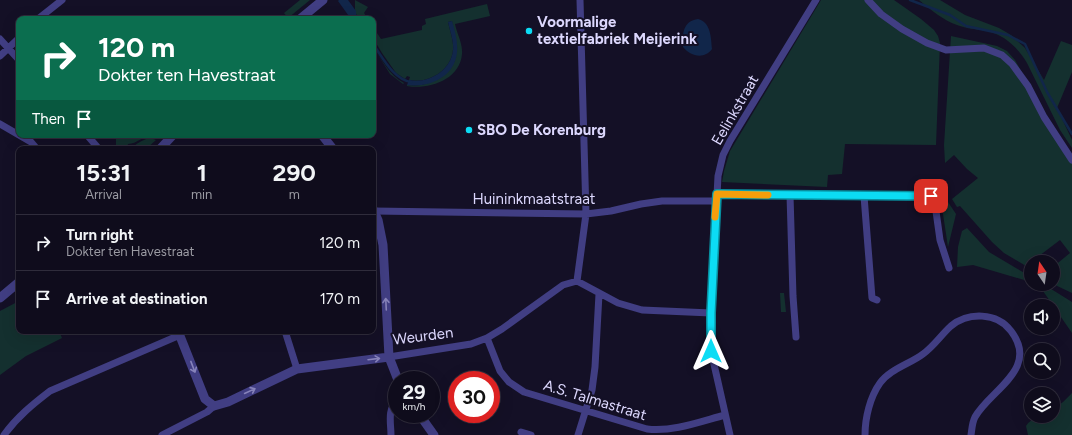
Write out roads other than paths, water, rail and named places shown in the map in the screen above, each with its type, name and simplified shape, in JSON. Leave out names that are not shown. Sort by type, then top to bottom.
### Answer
[{"type":"street","points":[[42,16],[62,0]]},
{"type":"street","points":[[304,16],[323,0]]},
{"type":"street","points":[[580,0],[586,214],[577,281],[618,303],[642,310],[711,313]]},
{"type":"street","name":"Eelinkstraat","points":[[730,435],[711,351],[711,313],[718,176],[723,155],[730,141],[816,0]]},
{"type":"street","points":[[868,0],[881,14],[927,43],[946,50],[984,48],[1002,55],[1012,64],[1028,86],[1044,117],[1072,160]]},
{"type":"street","points":[[0,39],[16,57]]},
{"type":"street","points":[[0,56],[16,41]]},
{"type":"street","points":[[0,124],[16,133]]},
{"type":"street","points":[[24,138],[34,146]]},
{"type":"street","points":[[90,138],[96,146]]},
{"type":"street","points":[[163,146],[170,138]]},
{"type":"street","points":[[324,138],[331,146]]},
{"type":"street","points":[[790,195],[793,296],[796,337]]},
{"type":"street","name":"Huininkmaatstraat","points":[[376,210],[586,214],[611,211],[662,201],[716,198],[790,195],[931,196],[934,197],[940,240],[949,268]]},
{"type":"street","points":[[864,196],[872,298],[877,300]]},
{"type":"street","name":"Weurden","points":[[376,215],[383,245],[389,357],[471,344],[487,338],[563,285],[577,281]]},
{"type":"street","points":[[0,298],[16,285]]},
{"type":"street","points":[[578,435],[592,390],[595,367],[599,294]]},
{"type":"street","points":[[865,435],[870,404],[883,379],[924,354],[952,326],[967,318],[979,316],[990,317],[1001,322],[1011,331],[1018,346],[1020,355],[1017,367],[1010,379],[983,406],[976,417],[972,425],[971,435]]},
{"type":"street","points":[[4,435],[12,423],[32,404],[50,391],[177,334]]},
{"type":"street","points":[[179,334],[205,399],[214,406]]},
{"type":"street","points":[[286,334],[297,369]]},
{"type":"street","name":"A.S. Talmastraat","points":[[487,338],[500,371],[509,382],[524,392],[647,429],[659,431],[670,430],[725,416]]},
{"type":"street","points":[[162,435],[207,412],[214,406],[228,402],[297,369],[389,357],[394,371]]},
{"type":"street","points":[[391,423],[391,435]]},
{"type":"street","points":[[425,423],[434,435]]},
{"type":"street","points":[[521,432],[531,435]]},
{"type":"water","points":[[348,0],[356,11],[357,16],[349,16],[338,1]]},
{"type":"water","points":[[698,19],[706,23],[710,31],[712,45],[712,49],[709,52],[701,56],[689,53],[683,47],[683,33],[686,25],[693,20]]},
{"type":"water","points":[[452,21],[456,36],[457,52],[455,61],[451,68],[440,79],[424,85],[407,85],[409,80],[416,81],[431,78],[443,70],[448,64],[453,47],[448,22]]},
{"type":"waterway","points":[[910,0],[950,15],[966,26],[1008,35],[1025,44],[1047,92],[1072,134]]},
{"type":"waterway","points":[[376,48],[389,67],[399,77],[411,82]]},
{"type":"place","name":"Voormalige textielfabriek Meijerink","points":[[529,31]]},
{"type":"place","name":"SBO De Korenburg","points":[[469,130]]}]
